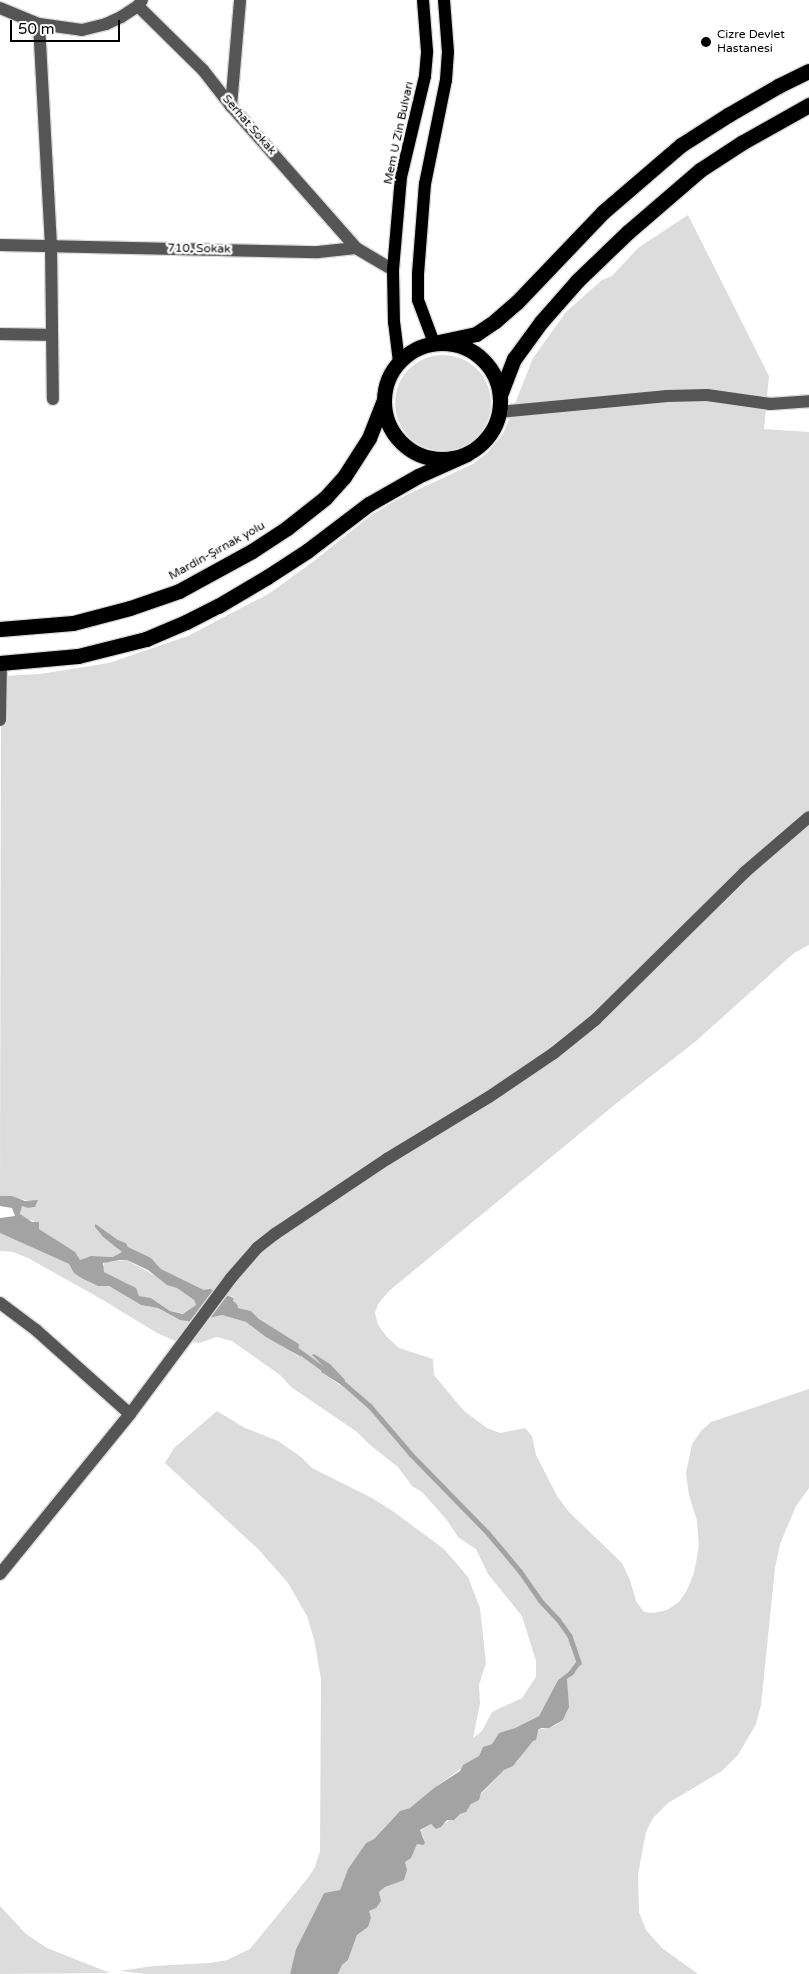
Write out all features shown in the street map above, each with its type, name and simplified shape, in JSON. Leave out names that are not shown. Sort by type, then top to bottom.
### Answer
[{"type":"highway","points":[[467,454],[438,459],[410,450],[399,440],[391,428],[386,415],[384,400],[386,386],[391,373],[399,362],[409,353],[434,343],[476,334],[495,321],[517,302],[603,212],[674,152],[728,115],[809,71]]},
{"type":"highway","points":[[0,663],[42,661],[107,650],[146,639],[186,622],[218,606],[307,551],[376,500],[418,476],[467,454],[488,437],[493,429],[499,412],[500,395],[514,359],[541,322],[577,281],[628,232],[700,170],[743,142],[809,105]]},
{"type":"highway","points":[[434,343],[452,344],[470,350],[478,356],[485,362],[495,377],[500,395]]},
{"type":"highway","name":"Mardin-Şırnak yolu","points":[[0,630],[74,623],[130,608],[179,591],[252,551],[287,528],[325,498],[344,477],[369,438],[384,400]]},
{"type":"main road","name":"Mem U Zin Bulvarı","points":[[399,362],[394,323],[393,270],[401,177],[425,76],[427,51],[423,0]]},
{"type":"main road","points":[[434,343],[418,300],[418,274],[425,184],[446,80],[448,52],[444,0]]},
{"type":"street","points":[[231,106],[240,0]]},
{"type":"street","points":[[0,8],[39,24],[56,28],[92,28],[121,17],[140,3]]},
{"type":"street","name":"Serhat Sokak","points":[[140,3],[203,70],[231,106],[356,248]]},
{"type":"street","points":[[39,24],[51,246],[53,399]]},
{"type":"street","name":"710. Sokak","points":[[0,245],[318,252],[356,248]]},
{"type":"street","points":[[356,248],[393,270]]},
{"type":"street","points":[[0,334],[52,335]]},
{"type":"street","points":[[499,412],[677,396],[707,395],[770,404],[809,401]]},
{"type":"street","points":[[0,663],[0,720]]},
{"type":"street","points":[[0,1574],[130,1414],[231,1278],[257,1248],[274,1234],[386,1159],[521,1077],[595,1020],[745,872],[809,817]]},
{"type":"street","points":[[0,1303],[36,1330],[130,1414]]},
{"type":"shaded area","points":[[688,215],[769,376],[764,429],[809,432],[809,945],[794,953],[696,1041],[618,1102],[389,1291],[378,1304],[375,1313],[378,1325],[399,1348],[433,1359],[434,1375],[464,1411],[487,1428],[500,1433],[525,1428],[532,1436],[536,1455],[557,1496],[569,1512],[622,1563],[630,1580],[636,1601],[644,1612],[653,1613],[667,1610],[679,1602],[687,1590],[694,1573],[699,1546],[697,1521],[689,1495],[686,1473],[692,1444],[701,1431],[711,1422],[809,1389],[809,1488],[796,1506],[780,1544],[775,1568],[761,1705],[756,1724],[738,1755],[722,1771],[668,1803],[653,1818],[646,1832],[638,1874],[639,1912],[646,1930],[662,1948],[698,1974],[338,1974],[342,1965],[348,1960],[357,1935],[368,1927],[371,1918],[369,1911],[380,1896],[379,1892],[397,1882],[405,1862],[417,1844],[421,1844],[424,1838],[420,1831],[431,1824],[436,1829],[467,1809],[504,1770],[517,1762],[538,1730],[554,1726],[563,1720],[568,1709],[567,1678],[575,1673],[574,1668],[558,1680],[539,1716],[515,1728],[499,1733],[492,1744],[483,1747],[479,1756],[434,1788],[410,1809],[397,1814],[374,1839],[366,1843],[348,1869],[340,1890],[324,1893],[296,1949],[290,1974],[145,1974],[120,1971],[153,1966],[210,1963],[227,1960],[250,1949],[308,1878],[315,1867],[320,1851],[321,1679],[314,1639],[307,1616],[288,1583],[259,1550],[165,1463],[174,1448],[217,1411],[245,1428],[278,1441],[301,1457],[312,1468],[372,1498],[394,1512],[444,1549],[468,1577],[480,1608],[486,1663],[479,1685],[480,1703],[473,1738],[482,1731],[492,1712],[522,1698],[536,1677],[536,1661],[522,1616],[488,1574],[476,1549],[459,1538],[446,1519],[422,1492],[412,1486],[398,1467],[357,1432],[291,1387],[280,1375],[232,1341],[217,1337],[199,1343],[173,1340],[157,1333],[28,1258],[13,1252],[0,1251],[0,1233],[69,1264],[74,1272],[83,1279],[95,1285],[109,1286],[141,1305],[158,1308],[180,1320],[193,1322],[222,1315],[246,1322],[299,1357],[299,1344],[259,1319],[251,1311],[238,1308],[233,1301],[234,1297],[204,1290],[161,1269],[154,1261],[128,1247],[126,1243],[118,1240],[97,1225],[97,1230],[103,1237],[122,1252],[114,1257],[91,1256],[80,1260],[71,1250],[39,1229],[34,1221],[25,1219],[20,1214],[22,1206],[28,1208],[35,1207],[32,1201],[0,1196],[1,676],[40,674],[109,663],[188,636],[270,593],[370,516],[396,500],[473,464],[487,453],[503,434],[533,358],[566,312],[602,280],[612,276],[638,248]],"holes":[[[314,1357],[330,1364],[341,1386],[321,1372],[324,1368]]]},
{"type":"shaded area","points":[[443,355],[461,358],[477,369],[488,385],[491,403],[488,421],[477,437],[461,448],[443,451],[425,448],[409,437],[398,421],[395,403],[398,385],[409,369],[425,358]]},
{"type":"shaded area","points":[[0,1196],[12,1196],[25,1201],[38,1200],[35,1207],[28,1208],[22,1206],[20,1214],[32,1222],[39,1222],[39,1229],[75,1252],[80,1260],[91,1256],[113,1257],[122,1252],[103,1237],[95,1227],[95,1224],[97,1225],[118,1240],[126,1243],[128,1247],[151,1258],[161,1269],[204,1290],[210,1289],[234,1298],[233,1301],[237,1304],[238,1308],[251,1311],[259,1319],[299,1344],[298,1353],[301,1357],[266,1337],[246,1322],[222,1315],[193,1322],[180,1320],[158,1308],[141,1305],[109,1286],[98,1286],[83,1279],[74,1273],[69,1264],[0,1233],[0,1218],[15,1216],[12,1208],[0,1206]],"holes":[[[127,1260],[148,1270],[167,1285],[177,1288],[194,1300],[196,1305],[183,1314],[170,1311],[151,1298],[139,1296],[136,1288],[104,1272],[103,1263]]]},
{"type":"shaded area","points":[[127,1260],[177,1288],[194,1300],[196,1305],[186,1314],[170,1311],[151,1298],[138,1296],[128,1284],[105,1273],[102,1269],[105,1262]]},
{"type":"shaded area","points":[[314,1354],[330,1364],[345,1380],[343,1386],[321,1372],[324,1367],[312,1355]]},
{"type":"shaded area","points":[[574,1668],[575,1673],[567,1679],[569,1707],[563,1720],[549,1728],[538,1730],[536,1740],[533,1741],[513,1766],[504,1770],[481,1793],[479,1800],[471,1804],[466,1812],[460,1814],[454,1820],[447,1820],[441,1827],[436,1829],[431,1824],[420,1830],[425,1843],[423,1845],[417,1844],[411,1858],[405,1862],[407,1870],[404,1880],[385,1887],[379,1892],[381,1901],[376,1908],[369,1911],[371,1918],[368,1927],[357,1935],[348,1960],[342,1965],[338,1974],[290,1974],[296,1949],[324,1893],[340,1890],[348,1869],[366,1843],[374,1839],[400,1811],[410,1808],[434,1788],[460,1771],[463,1765],[479,1756],[483,1747],[492,1744],[499,1733],[515,1728],[539,1716],[558,1680]]},
{"type":"shaded area","points":[[0,1906],[26,1934],[47,1948],[110,1973],[0,1974]]},
{"type":"waterway","points":[[295,1348],[327,1371]]},
{"type":"waterway","points":[[340,1380],[370,1406],[411,1454],[488,1533],[520,1571],[540,1600],[558,1619],[570,1636],[579,1662],[571,1673]]},
{"type":"place","name":"Cizre Devlet Hastanesi","points":[[706,42]]}]
